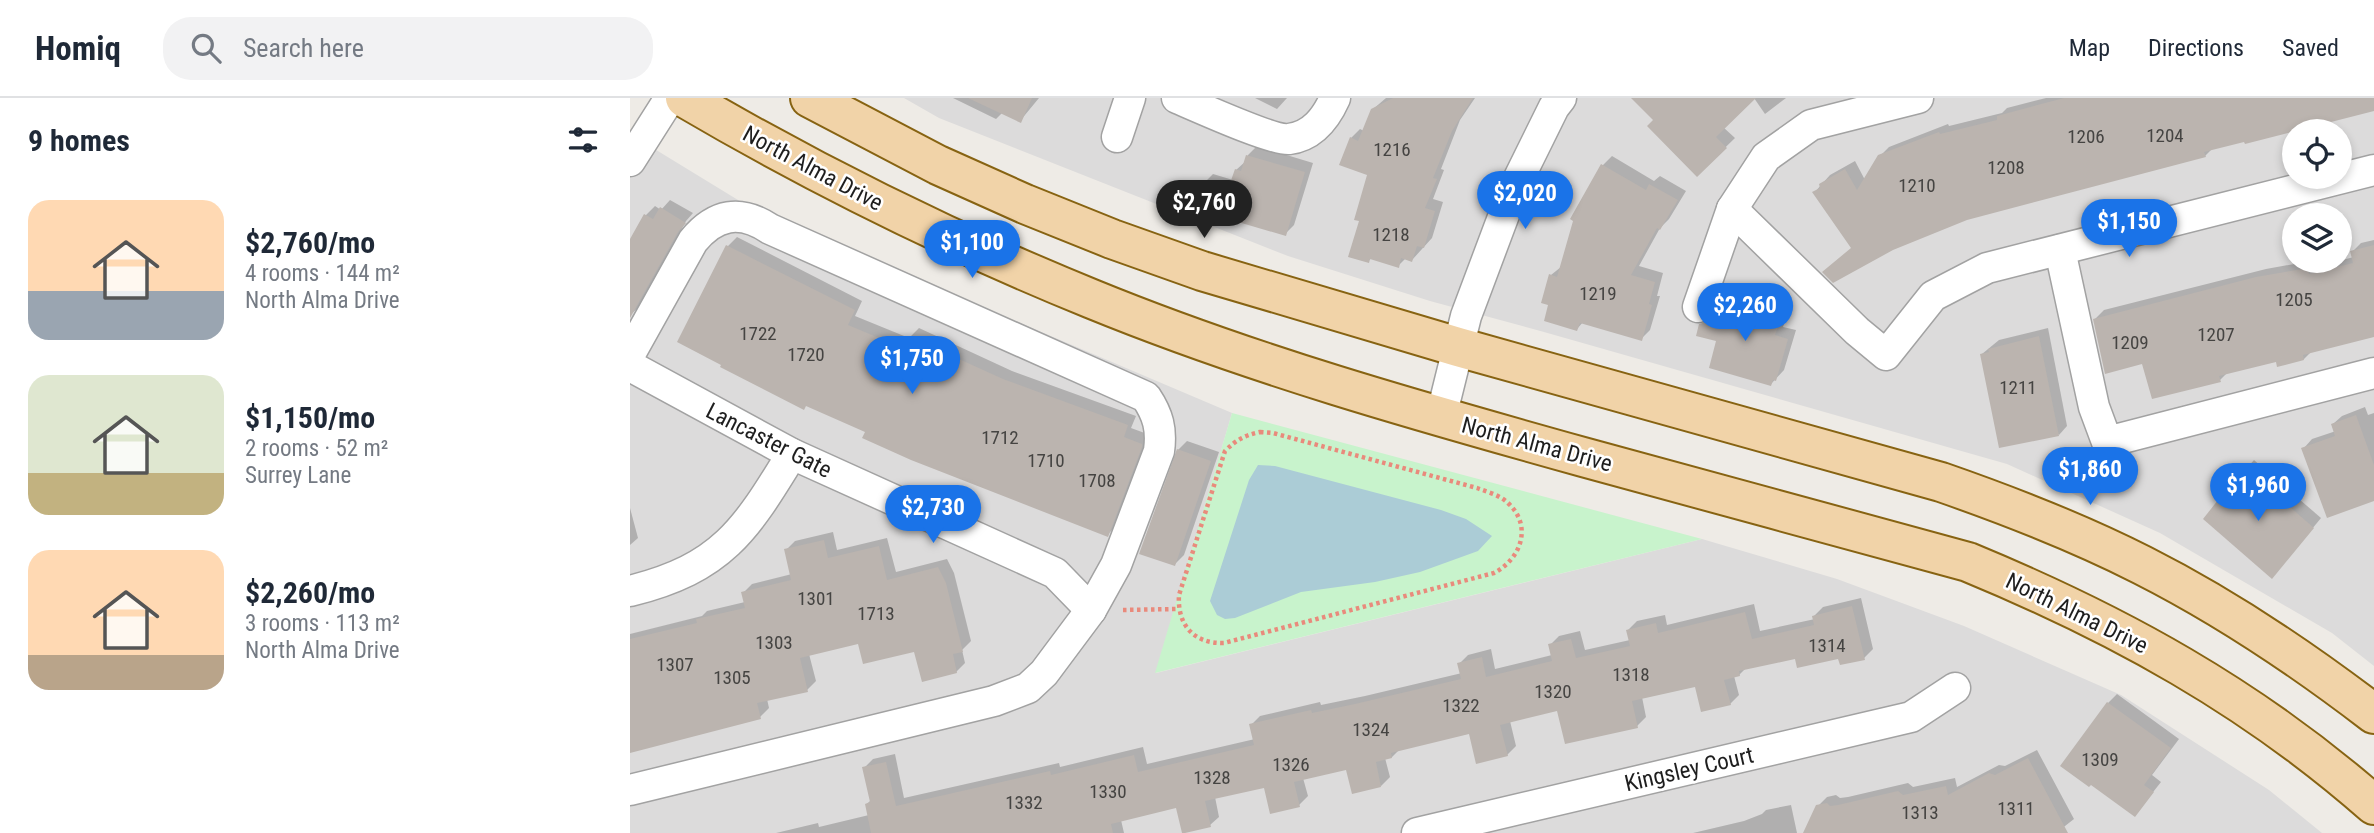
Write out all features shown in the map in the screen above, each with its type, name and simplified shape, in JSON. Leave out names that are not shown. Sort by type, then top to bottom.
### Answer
[{"type":"main road","name":"North Alma Drive","points":[[685,98],[823,175],[912,220],[1014,266],[1188,335],[1441,417],[1968,562],[2038,591],[2106,623],[2236,699],[2298,743],[2374,805]]},
{"type":"main road","points":[[810,98],[938,164],[1024,204],[1112,239],[1253,287],[1941,482],[2009,506],[2087,538],[2206,599],[2267,637],[2374,714]]},
{"type":"street","points":[[630,161],[670,98]]},
{"type":"street","points":[[1117,137],[1130,98]]},
{"type":"street","points":[[1177,98],[1259,132],[1287,140],[1308,133],[1323,121],[1335,98]]},
{"type":"street","points":[[1441,417],[1466,316],[1514,188],[1561,98]]},
{"type":"street","points":[[1698,307],[1732,209],[1766,157],[1811,125],[1918,98]]},
{"type":"street","points":[[1732,209],[1857,331],[1886,355],[1933,296],[1987,268],[2374,170]]},
{"type":"street","points":[[630,354],[702,230],[728,217],[743,216],[1146,397],[1156,413],[1161,432],[1159,451],[1116,565],[1091,611],[1044,673],[1028,688],[994,701],[630,790]]},
{"type":"street","points":[[2060,250],[2094,407],[2107,442],[2374,373]]},
{"type":"street","name":"Lancaster Gate","points":[[630,366],[792,454],[1055,573],[1091,611]]},
{"type":"street","points":[[630,591],[684,574],[730,543],[761,505],[792,454]]},
{"type":"street","name":"Kingsley Court","points":[[1417,833],[1911,716],[1955,688]]},
{"type":"path","points":[[1273,433],[1477,488],[1506,501],[1515,510],[1520,521],[1522,534],[1515,558],[1494,573],[1224,643],[1211,643],[1188,632],[1178,609],[1178,596],[1219,464],[1234,442],[1247,435],[1273,433]]},
{"type":"path","points":[[1091,611],[1178,609]]},
{"type":"shaded area","points":[[904,98],[2374,98],[2374,666],[2332,633],[2160,533],[2007,464],[1430,301],[1288,256],[939,118]]},
{"type":"shaded area","points":[[630,134],[756,211],[1232,413],[1156,673],[1702,539],[1837,579],[1964,626],[2121,695],[2269,790],[2322,833],[630,833]]},
{"type":"green space","points":[[1232,413],[1702,539],[1155,673]]},
{"type":"water","points":[[1258,465],[1275,466],[1441,510],[1466,519],[1492,536],[1478,551],[1420,572],[1375,582],[1301,592],[1235,618],[1225,619],[1217,615],[1210,601],[1249,480]]},
{"type":"building","points":[[968,98],[1032,98],[1021,123]]},
{"type":"building","points":[[1393,98],[1473,98],[1452,131],[1433,178],[1437,179],[1425,208],[1435,211],[1424,248],[1417,246],[1412,262],[1401,258],[1399,268],[1370,259],[1369,263],[1348,257],[1359,221],[1354,220],[1367,175],[1339,165],[1350,137],[1358,141],[1371,109]]},
{"type":"building","points":[[1631,98],[1756,98],[1716,137],[1727,148],[1697,177],[1647,126],[1653,120]]},
{"type":"building","points":[[2064,98],[2374,98],[2374,111],[2343,119],[2282,119],[2282,135],[2204,152],[2206,157],[1967,220],[1893,250],[1833,283],[1822,272],[1851,248],[1812,192],[1820,188],[1819,184],[1845,169],[1857,190],[1878,155],[1939,132],[1940,134],[1997,120],[1997,116]]},
{"type":"building","points":[[1246,155],[1305,172],[1286,236],[1194,209],[1203,182],[1228,189],[1235,169],[1241,171]]},
{"type":"building","points":[[1601,164],[1646,190],[1649,184],[1678,200],[1660,230],[1657,228],[1631,275],[1655,282],[1642,341],[1580,323],[1577,331],[1544,321],[1548,305],[1541,303],[1549,274],[1557,277],[1573,221],[1570,219]]},
{"type":"building","points":[[660,207],[686,223],[678,232],[630,318],[630,239],[644,214],[653,219]]},
{"type":"building","points":[[726,245],[855,310],[848,325],[903,348],[908,336],[1003,379],[1128,425],[1124,437],[1142,444],[1142,447],[1108,537],[911,460],[862,438],[865,432],[806,406],[804,410],[677,342]]},
{"type":"building","points":[[2374,245],[2374,337],[2303,355],[2304,360],[2277,367],[2276,362],[2219,376],[2221,382],[2152,399],[2142,364],[2105,374],[2093,319],[2256,277],[2282,272],[2352,273],[2352,250]]},
{"type":"building","points":[[1720,298],[1737,303],[1737,306],[1781,318],[1775,335],[1788,339],[1776,381],[1773,380],[1771,386],[1709,368],[1716,341],[1696,336],[1699,324],[1709,321]]},
{"type":"building","points":[[2039,336],[2059,436],[1999,448],[1980,354],[1989,352],[1988,349]]},
{"type":"building","points":[[2356,415],[2374,465],[2374,501],[2327,518],[2301,448],[2335,436],[2331,424]]},
{"type":"building","points":[[1177,449],[1211,461],[1175,566],[1139,554]]},
{"type":"building","points":[[2244,467],[2314,528],[2272,579],[2203,519]]},
{"type":"building","points":[[824,540],[828,558],[879,546],[887,580],[938,567],[946,583],[963,652],[953,654],[957,673],[922,682],[914,652],[863,664],[858,644],[800,658],[808,692],[757,703],[761,719],[630,753],[630,639],[697,623],[696,619],[745,608],[741,592],[791,580],[784,549]]},
{"type":"building","points":[[1852,606],[1865,660],[1840,665],[1838,659],[1797,668],[1795,659],[1739,671],[1740,676],[1724,680],[1731,705],[1701,712],[1695,687],[1632,701],[1638,728],[1565,744],[1557,711],[1500,725],[1508,756],[1476,764],[1469,734],[1391,753],[1392,758],[1376,762],[1381,787],[1352,794],[1346,770],[1294,782],[1300,807],[1270,814],[1264,788],[1205,801],[1211,827],[1185,833],[1182,833],[1176,808],[1111,824],[1113,833],[871,833],[865,804],[870,802],[862,767],[886,762],[896,806],[1050,771],[1051,775],[1134,755],[1138,772],[1254,745],[1249,724],[1311,710],[1312,713],[1355,704],[1461,679],[1457,663],[1482,657],[1486,677],[1552,661],[1548,644],[1571,639],[1576,658],[1630,646],[1626,630],[1656,623],[1658,633],[1745,612],[1752,639],[1814,625],[1812,616]]},
{"type":"building","points":[[2107,702],[2171,748],[2144,785],[2154,792],[2135,817],[2060,766]]},
{"type":"building","points":[[2028,758],[2068,833],[1803,833],[1816,805],[1838,805],[1898,791],[1903,795],[1946,786],[1948,795],[1989,773],[1995,775]]}]
